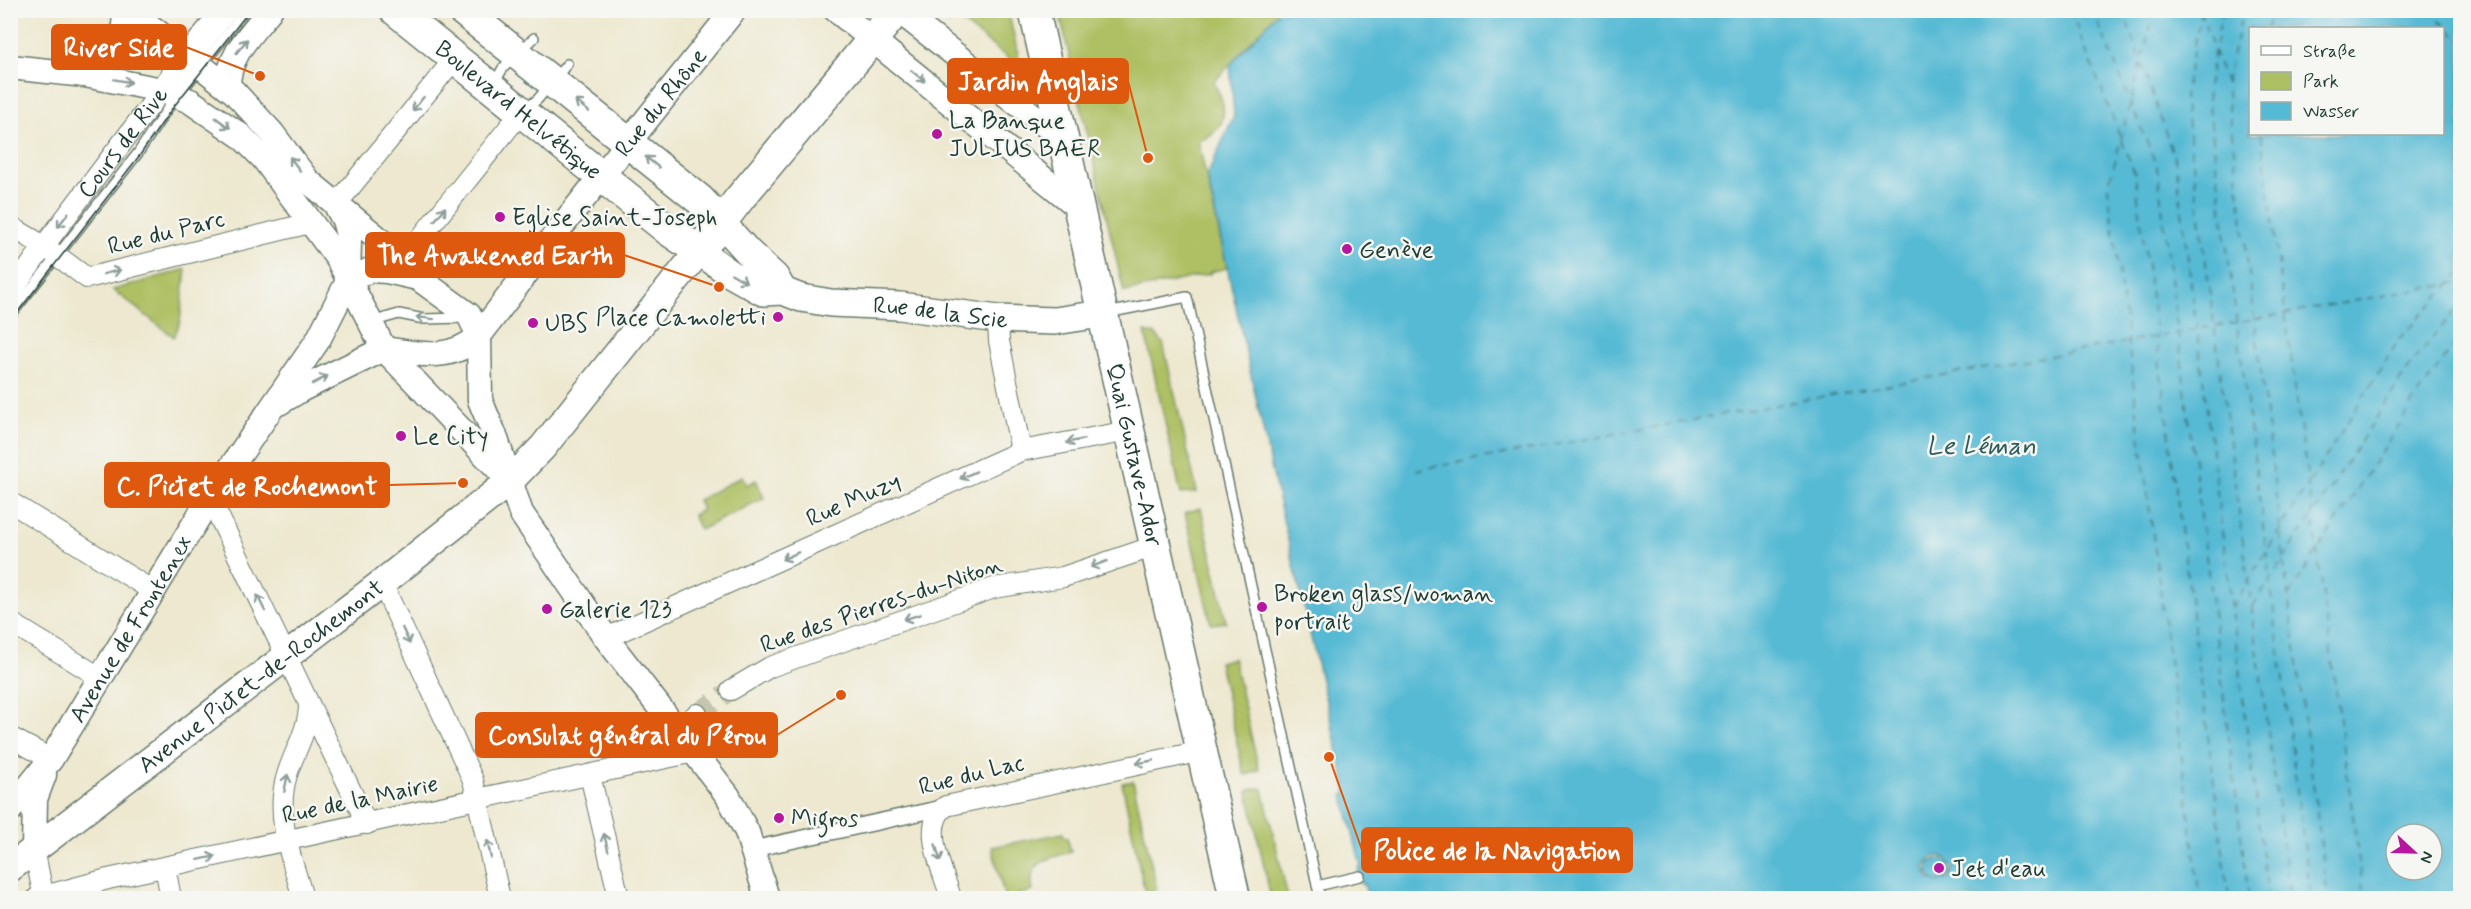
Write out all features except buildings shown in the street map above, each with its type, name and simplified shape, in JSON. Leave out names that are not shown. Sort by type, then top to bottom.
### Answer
[{"type":"main road","name":"Boulevard Helvétique","points":[[395,10],[699,251]]},
{"type":"main road","name":"Boulevard Helvétique","points":[[462,10],[526,46],[560,74],[628,142],[700,200],[721,222]]},
{"type":"main road","points":[[721,222],[775,277],[783,291],[763,292],[731,274],[699,251],[721,222],[897,10]]},
{"type":"main road","name":"Quai Gustave-Ador","points":[[1034,10],[1235,898]]},
{"type":"main road","name":"Avenue Pictet-de-Rochemont","points":[[10,868],[382,583],[510,481],[543,447],[699,251]]},
{"type":"main road","name":"Rue de la Scie","points":[[783,291],[801,298],[831,303],[900,306],[998,319],[1055,321],[1101,314]]},
{"type":"street","points":[[83,75],[117,49],[124,31],[124,10]]},
{"type":"street","points":[[129,10],[228,86],[258,117],[308,181],[410,269],[479,318]]},
{"type":"street","name":"Cours de Rive","points":[[10,294],[50,251],[194,62],[225,10]]},
{"type":"street","points":[[228,86],[230,66],[236,54],[270,10]]},
{"type":"street","name":"Rue du Rhône","points":[[479,318],[602,176],[734,10]]},
{"type":"street","points":[[836,10],[1077,206]]},
{"type":"street","points":[[897,10],[1063,139]]},
{"type":"street","points":[[336,205],[455,58]]},
{"type":"street","points":[[10,67],[83,75],[170,93],[200,106],[253,147],[338,259],[384,349],[510,481]]},
{"type":"street","points":[[348,281],[370,270],[410,269],[522,111]]},
{"type":"street","points":[[336,205],[344,220],[349,239],[348,281]]},
{"type":"street","name":"Rue du Parc","points":[[50,251],[87,278],[310,223]]},
{"type":"street","points":[[10,226],[50,251]]},
{"type":"street","name":"Avenue de Frontenex","points":[[10,810],[51,759],[210,498],[269,409],[307,359],[348,281]]},
{"type":"street","points":[[384,349],[420,354],[439,353],[467,346],[479,318]]},
{"type":"street","points":[[479,318],[480,400],[495,436],[521,513],[606,638],[738,812],[753,849],[767,898]]},
{"type":"street","points":[[998,319],[999,341],[1021,451]]},
{"type":"street","name":"Avenue de Frontenex","points":[[269,409],[302,389],[384,349]]},
{"type":"street","name":"Rue Muzy","points":[[606,638],[1021,451],[1129,431]]},
{"type":"street","points":[[210,498],[367,824]]},
{"type":"street","points":[[10,502],[153,591]]},
{"type":"street","name":"Rue des Pierres-du-Niton","points":[[731,690],[770,667],[994,588],[1063,577],[1155,546]]},
{"type":"street","points":[[382,583],[473,780],[500,898]]},
{"type":"street","points":[[10,622],[101,678]]},
{"type":"street","points":[[303,898],[286,841],[282,809],[287,776],[306,726],[309,703]]},
{"type":"street","points":[[676,730],[697,714]]},
{"type":"street","points":[[10,737],[51,759]]},
{"type":"street","name":"Rue du Lac","points":[[753,849],[942,808],[952,803],[1202,751]]},
{"type":"street","name":"Rue de la Mairie","points":[[41,898],[71,888],[694,752]]},
{"type":"street","name":"Avenue de Frontenex","points":[[34,849],[35,799],[51,759]]},
{"type":"street","points":[[590,775],[619,898]]},
{"type":"street","points":[[942,808],[934,820],[933,835],[951,898]]},
{"type":"street","points":[[34,849],[41,898]]},
{"type":"street","points":[[165,867],[171,898]]},
{"type":"lane","points":[[194,62],[246,10]]},
{"type":"lane","points":[[499,93],[496,80],[503,68],[526,46]]},
{"type":"lane","points":[[522,111],[538,99],[560,74]]},
{"type":"lane","points":[[10,316],[50,251]]},
{"type":"lane","points":[[1101,314],[1187,297],[1320,898]]},
{"type":"lane","points":[[370,322],[399,314],[424,319],[479,318]]},
{"type":"lane","points":[[1317,886],[1360,876]]},
{"type":"green space","points":[[937,10],[1008,11],[1019,59],[1012,61],[959,20],[948,24],[935,12]]},
{"type":"green space","points":[[1059,11],[1279,11],[1213,83],[1222,101],[1223,117],[1215,131],[1198,141],[1227,268],[1210,272],[1210,274],[1124,292]]},
{"type":"green space","points":[[186,269],[180,322],[174,337],[113,290]]},
{"type":"green space","points":[[1145,332],[1155,334],[1163,343],[1197,492],[1181,494]]},
{"type":"green space","points":[[742,476],[747,485],[756,480],[764,498],[700,530],[693,515],[702,510],[698,500]]},
{"type":"green space","points":[[1201,508],[1226,622],[1211,624],[1185,513]]},
{"type":"green space","points":[[1233,658],[1259,770],[1247,775],[1244,774],[1219,662]]},
{"type":"green space","points":[[1133,781],[1157,890],[1145,893],[1122,783]]},
{"type":"green space","points":[[1261,788],[1288,898],[1271,898],[1248,793],[1249,790]]},
{"type":"green space","points":[[1063,833],[1064,837],[1067,837],[1071,852],[1047,859],[1036,867],[1032,881],[1033,891],[1005,898],[992,847]]},
{"type":"water","name":"Le Léman","points":[[1279,11],[2460,11],[2460,898],[1368,898],[1358,868],[1361,866],[1343,795],[1346,795],[1346,786],[1279,502],[1207,176],[1234,115],[1230,65]],"holes":[[[1933,857],[1946,858],[1953,868],[1949,879],[1938,883],[1928,878],[1925,867]]]},
{"type":"water","points":[[1939,859],[1947,862],[1950,870],[1947,878],[1939,881],[1931,878],[1928,870],[1931,862]]},
{"type":"ferry route","points":[[2070,10],[2135,174],[2229,898]]},
{"type":"ferry route","points":[[2093,10],[2157,167],[2249,898]]},
{"type":"ferry route","points":[[2123,10],[2176,163],[2268,898]]},
{"type":"ferry route","points":[[2155,10],[2108,188],[2200,898]]},
{"type":"ferry route","points":[[2200,10],[2226,84],[2288,595],[2328,898]]},
{"type":"ferry route","points":[[2201,10],[2184,96],[2290,898]]},
{"type":"ferry route","points":[[2222,10],[2207,92],[2311,898]]},
{"type":"ferry route","points":[[2226,83],[2243,10]]},
{"type":"ferry route","points":[[2267,27],[2271,10]]},
{"type":"ferry route","points":[[2429,10],[2460,40]]},
{"type":"ferry route","points":[[2261,135],[2364,898]]},
{"type":"ferry route","points":[[2310,482],[2400,338],[2460,273]]},
{"type":"ferry route","points":[[1416,470],[2460,282]]},
{"type":"ferry route","points":[[2253,606],[2414,360],[2460,305]]},
{"type":"ferry route","points":[[2289,595],[2419,394],[2460,337]]},
{"type":"ferry route","points":[[2232,607],[2307,486]]},
{"type":"tunnel","points":[[697,714],[731,690]]},
{"type":"tram line","points":[[10,322],[250,10]]},
{"type":"place","name":"River Side","points":[[260,76]]},
{"type":"place","name":"La Banque JULIUS BAER","points":[[937,134]]},
{"type":"place","name":"Jardin Anglais","points":[[1148,158]]},
{"type":"place","name":"Eglise Saint-Joseph","points":[[500,217]]},
{"type":"place","name":"Genève","points":[[1347,249]]},
{"type":"place","name":"The Awakened Earth","points":[[719,287]]},
{"type":"place","name":"Place Camoletti","points":[[778,317]]},
{"type":"place","name":"UBS","points":[[533,323]]},
{"type":"place","name":"Le City","points":[[401,436]]},
{"type":"place","name":"C. Pictet de Rochemont","points":[[463,483]]},
{"type":"place","name":"Broken glass/woman portrait","points":[[1262,607]]},
{"type":"place","name":"Galerie 123","points":[[547,609]]},
{"type":"place","name":"Consulat général du Pérou","points":[[841,695]]},
{"type":"place","name":"Police de la Navigation","points":[[1329,757]]},
{"type":"place","name":"Migros","points":[[779,818]]},
{"type":"place","name":"Jet d'eau","points":[[1939,868]]}]
